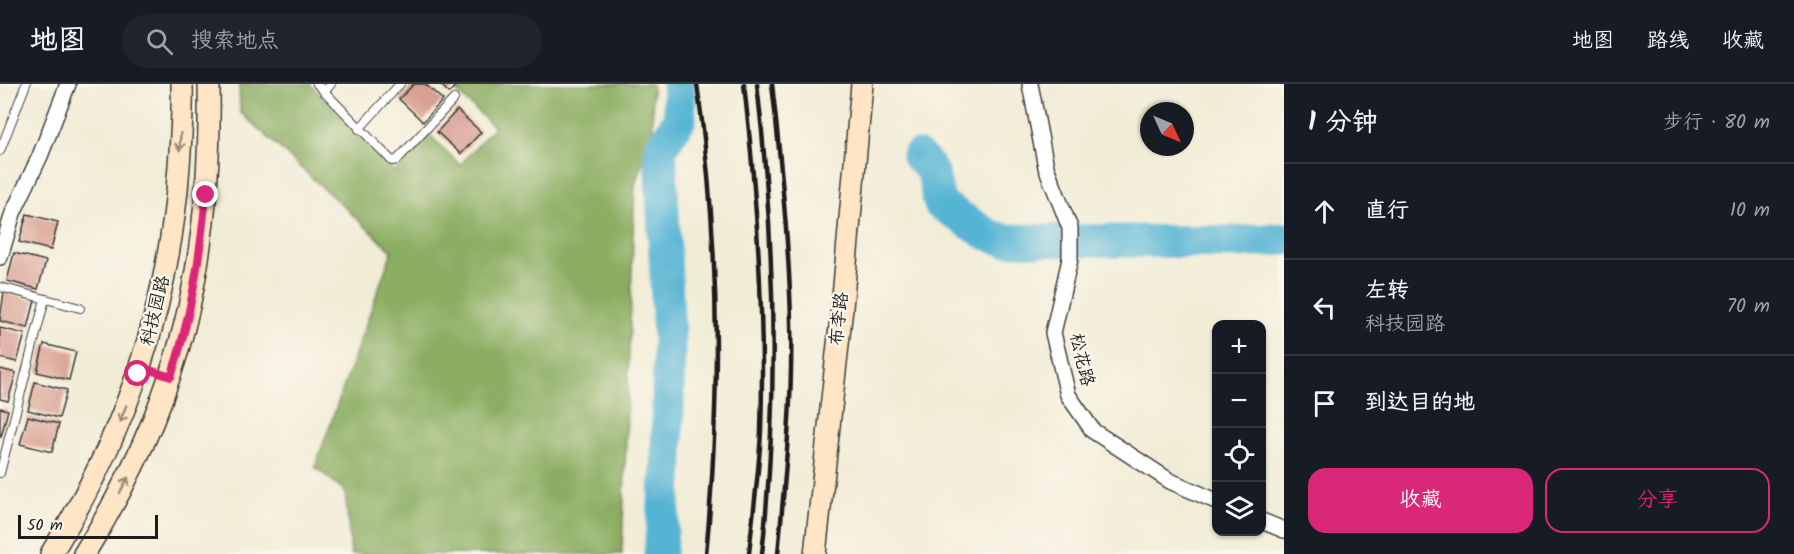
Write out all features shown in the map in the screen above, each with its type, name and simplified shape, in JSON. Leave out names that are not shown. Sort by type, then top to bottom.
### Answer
[{"type":"main road","name":"科技园路","points":[[51,554],[81,506],[108,452],[141,367],[160,300],[174,222],[182,84]]},
{"type":"main road","name":"科技园路","points":[[84,554],[136,461],[171,377],[180,349],[199,259],[208,163],[209,84]]},
{"type":"main road","name":"布李路","points":[[815,554],[842,308],[862,84]]},
{"type":"main road","points":[[141,367],[171,377]]},
{"type":"street","points":[[0,257],[7,211],[40,156],[68,84]]},
{"type":"street","name":"松花路","points":[[1030,84],[1046,167],[1070,228],[1070,259],[1053,333],[1068,395],[1093,431],[1170,482],[1212,499]]},
{"type":"street","points":[[1266,523],[1284,530]]},
{"type":"lane","points":[[0,151],[26,84]]},
{"type":"lane","points":[[316,84],[392,161],[397,160],[454,99]]},
{"type":"lane","points":[[324,92],[331,84]]},
{"type":"lane","points":[[359,129],[400,84]]},
{"type":"lane","points":[[0,287],[80,308]]},
{"type":"lane","points":[[0,473],[45,299]]},
{"type":"green space","points":[[239,84],[310,84],[394,172],[429,134],[460,165],[494,127],[457,92],[465,84],[652,84],[653,135],[635,184],[622,554],[351,554],[345,491],[315,467],[392,251],[240,112]]},
{"type":"building","points":[[414,84],[425,84],[443,100],[423,122],[399,99]]},
{"type":"building","points":[[440,84],[457,84],[449,93]]},
{"type":"building","points":[[457,110],[481,132],[461,154],[437,132]]},
{"type":"building","points":[[27,214],[58,222],[51,250],[19,242]]},
{"type":"building","points":[[14,253],[46,261],[38,289],[7,281]]},
{"type":"building","points":[[4,292],[35,300],[28,328],[0,321]]},
{"type":"building","points":[[0,328],[25,334],[17,362],[0,358]]},
{"type":"building","points":[[44,344],[76,352],[69,380],[37,372]]},
{"type":"building","points":[[0,369],[16,373],[8,401],[0,399]]},
{"type":"building","points":[[35,382],[67,390],[59,418],[28,410]]},
{"type":"building","points":[[0,408],[8,410],[1,437],[0,437]]},
{"type":"building","points":[[28,416],[59,424],[52,452],[20,444]]},
{"type":"waterway","points":[[660,554],[667,467],[669,340],[660,149],[680,119],[678,84]]},
{"type":"waterway","points":[[918,156],[932,173],[940,204],[987,234],[1004,240],[1239,242],[1284,239]]},
{"type":"railway","points":[[697,84],[710,201],[716,319],[714,436],[706,554]]},
{"type":"railway","points":[[744,84],[753,170],[762,344],[760,446],[749,554]]},
{"type":"railway","points":[[757,84],[768,202],[773,319],[771,436],[762,554]]},
{"type":"railway","points":[[772,84],[784,202],[791,321],[790,409],[778,554]]},
{"type":"route","points":[[138,374],[141,367],[171,377],[194,287],[206,195]]}]
